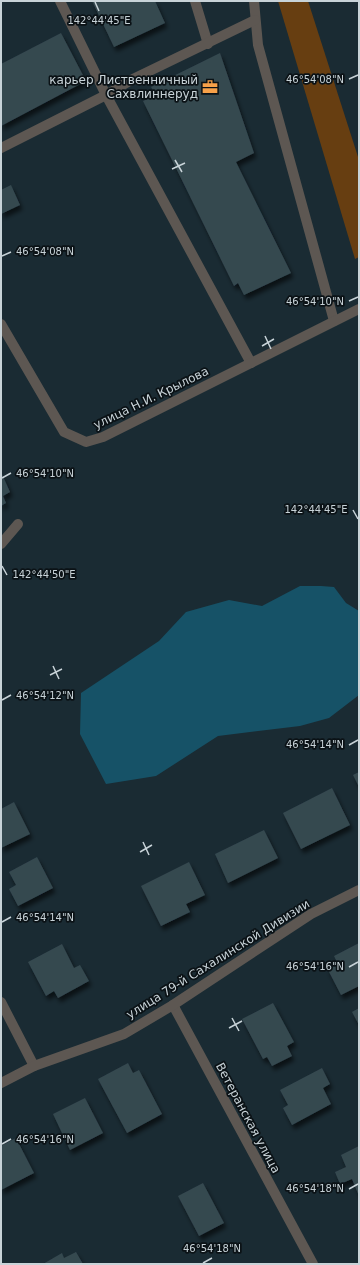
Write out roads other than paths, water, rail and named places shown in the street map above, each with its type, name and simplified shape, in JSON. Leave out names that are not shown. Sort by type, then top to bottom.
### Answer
[{"type":"street","points":[[60,1],[106,95],[251,363]]},
{"type":"street","points":[[195,1],[208,44]]},
{"type":"street","points":[[254,1],[258,45],[334,321]]},
{"type":"street","points":[[1,148],[106,95],[133,78],[208,44],[255,20]]},
{"type":"street","name":"улица Н.И. Крылова","points":[[1,324],[64,432],[86,442],[103,437],[359,309]]},
{"type":"street","points":[[1,544],[18,524]]},
{"type":"street","name":"улица 79-й Сахалинской Дивизии","points":[[1,1083],[34,1066],[124,1034],[172,1005],[311,914],[359,890]]},
{"type":"street","points":[[1,1002],[34,1066]]},
{"type":"street","name":"Ветеранская улица","points":[[172,1005],[313,1264]]},
{"type":"water","points":[[300,586],[334,587],[346,603],[359,611],[359,695],[329,718],[300,726],[218,736],[156,776],[106,784],[80,734],[81,693],[159,641],[186,612],[229,600],[262,606]]},
{"type":"place","name":"карьер Лиственничный Сахвлиннеруд","points":[[210,87]]}]
